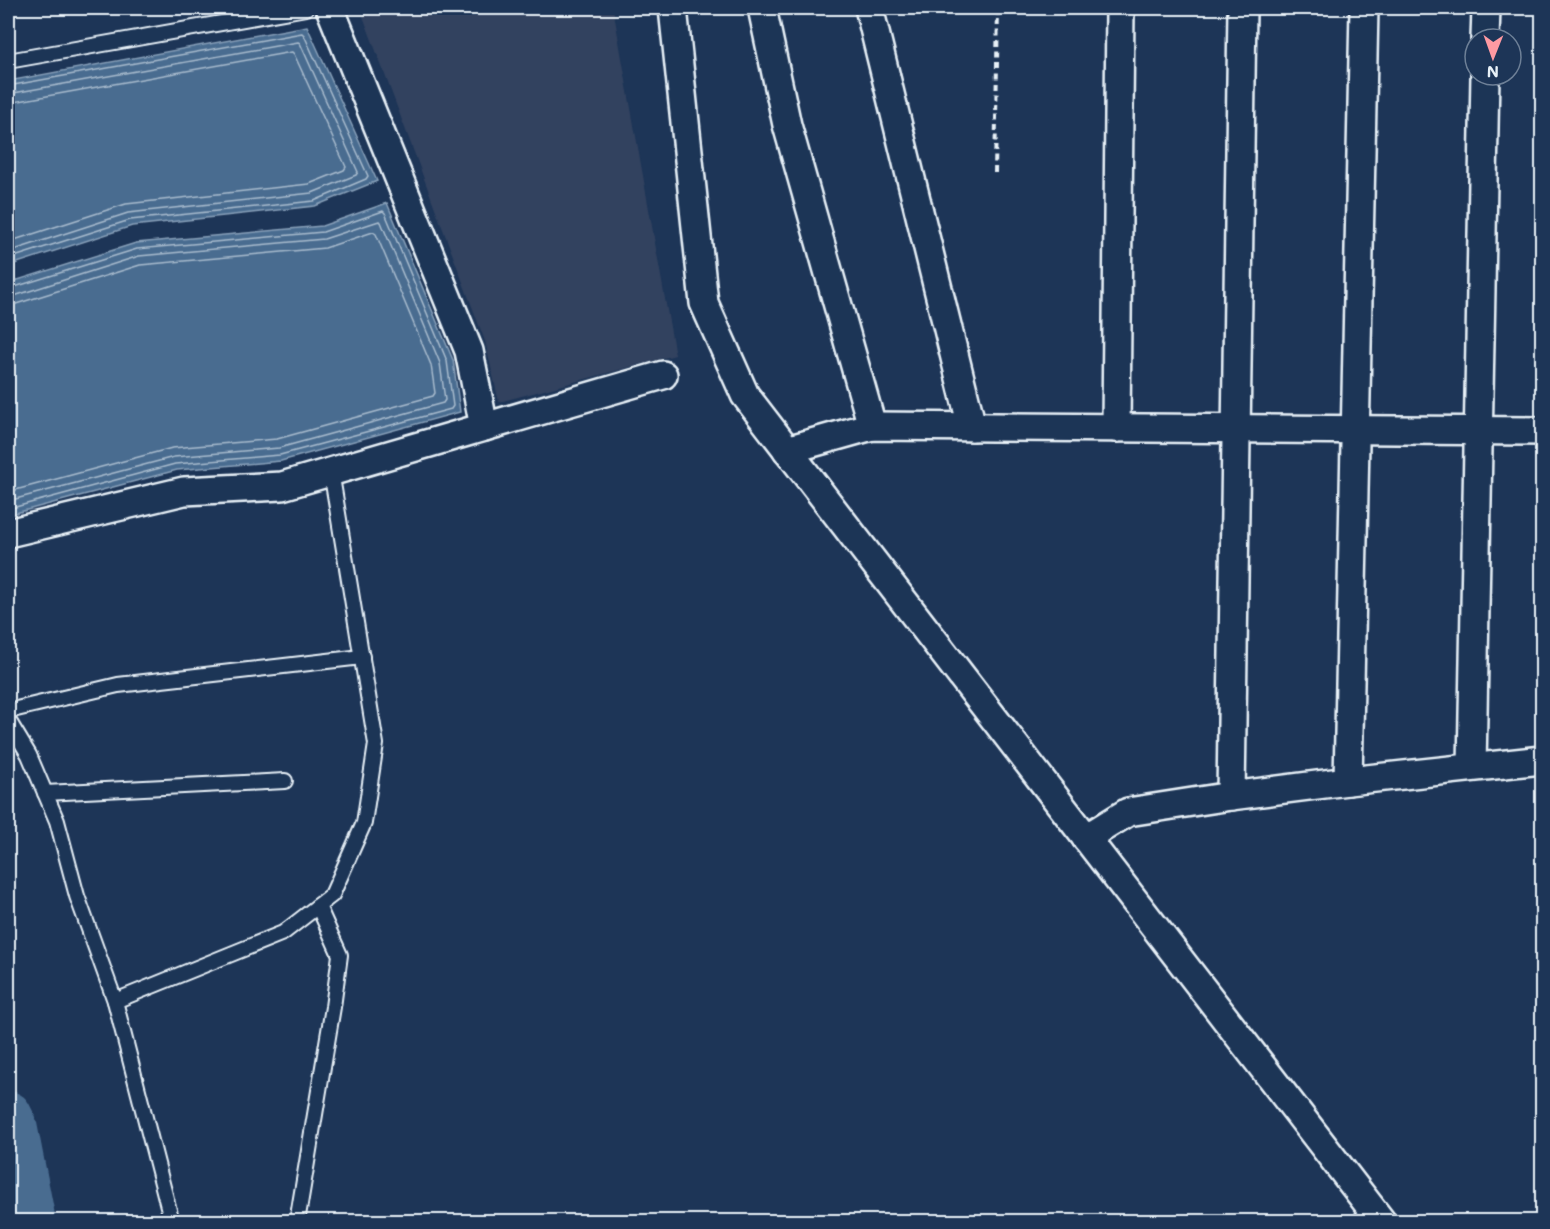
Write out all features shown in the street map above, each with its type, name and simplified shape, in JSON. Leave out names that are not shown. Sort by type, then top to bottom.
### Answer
[{"type":"street","points":[[330,8],[469,351],[484,427]]},
{"type":"street","points":[[674,8],[704,303],[745,395],[1382,1221]]},
{"type":"street","points":[[762,8],[788,125],[872,426]]},
{"type":"street","points":[[869,8],[972,427]]},
{"type":"street","points":[[1116,428],[1120,8]]},
{"type":"street","points":[[1231,796],[1242,8]]},
{"type":"street","points":[[1348,781],[1364,8]]},
{"type":"street","points":[[1485,27],[1486,8]]},
{"type":"street","points":[[1472,767],[1485,87]]},
{"type":"street","points":[[8,533],[184,491],[282,486],[663,375]]},
{"type":"street","points":[[787,450],[872,426],[1542,431]]},
{"type":"street","points":[[1086,838],[1128,812],[1348,781],[1542,760]]},
{"type":"lane","points":[[8,62],[306,8]]},
{"type":"lane","points":[[115,1001],[283,933],[332,895],[364,823],[376,744],[331,471]]},
{"type":"lane","points":[[8,711],[118,685],[362,657]]},
{"type":"lane","points":[[8,720],[29,755],[57,821],[77,896],[115,1001],[171,1221]]},
{"type":"lane","points":[[45,793],[285,781]]},
{"type":"lane","points":[[297,1221],[340,955],[318,906]]},
{"type":"path","points":[[995,173],[998,8]]},
{"type":"shaded area","points":[[380,8],[613,8],[675,355],[499,402],[485,341],[361,11]]},
{"type":"water","points":[[307,26],[377,181],[315,206],[132,226],[8,266],[8,81]]},
{"type":"water","points":[[387,203],[453,360],[460,412],[281,461],[177,470],[8,515],[8,283],[136,243],[322,226]]},
{"type":"waterway","points":[[8,1115],[13,1125],[32,1222]]}]
